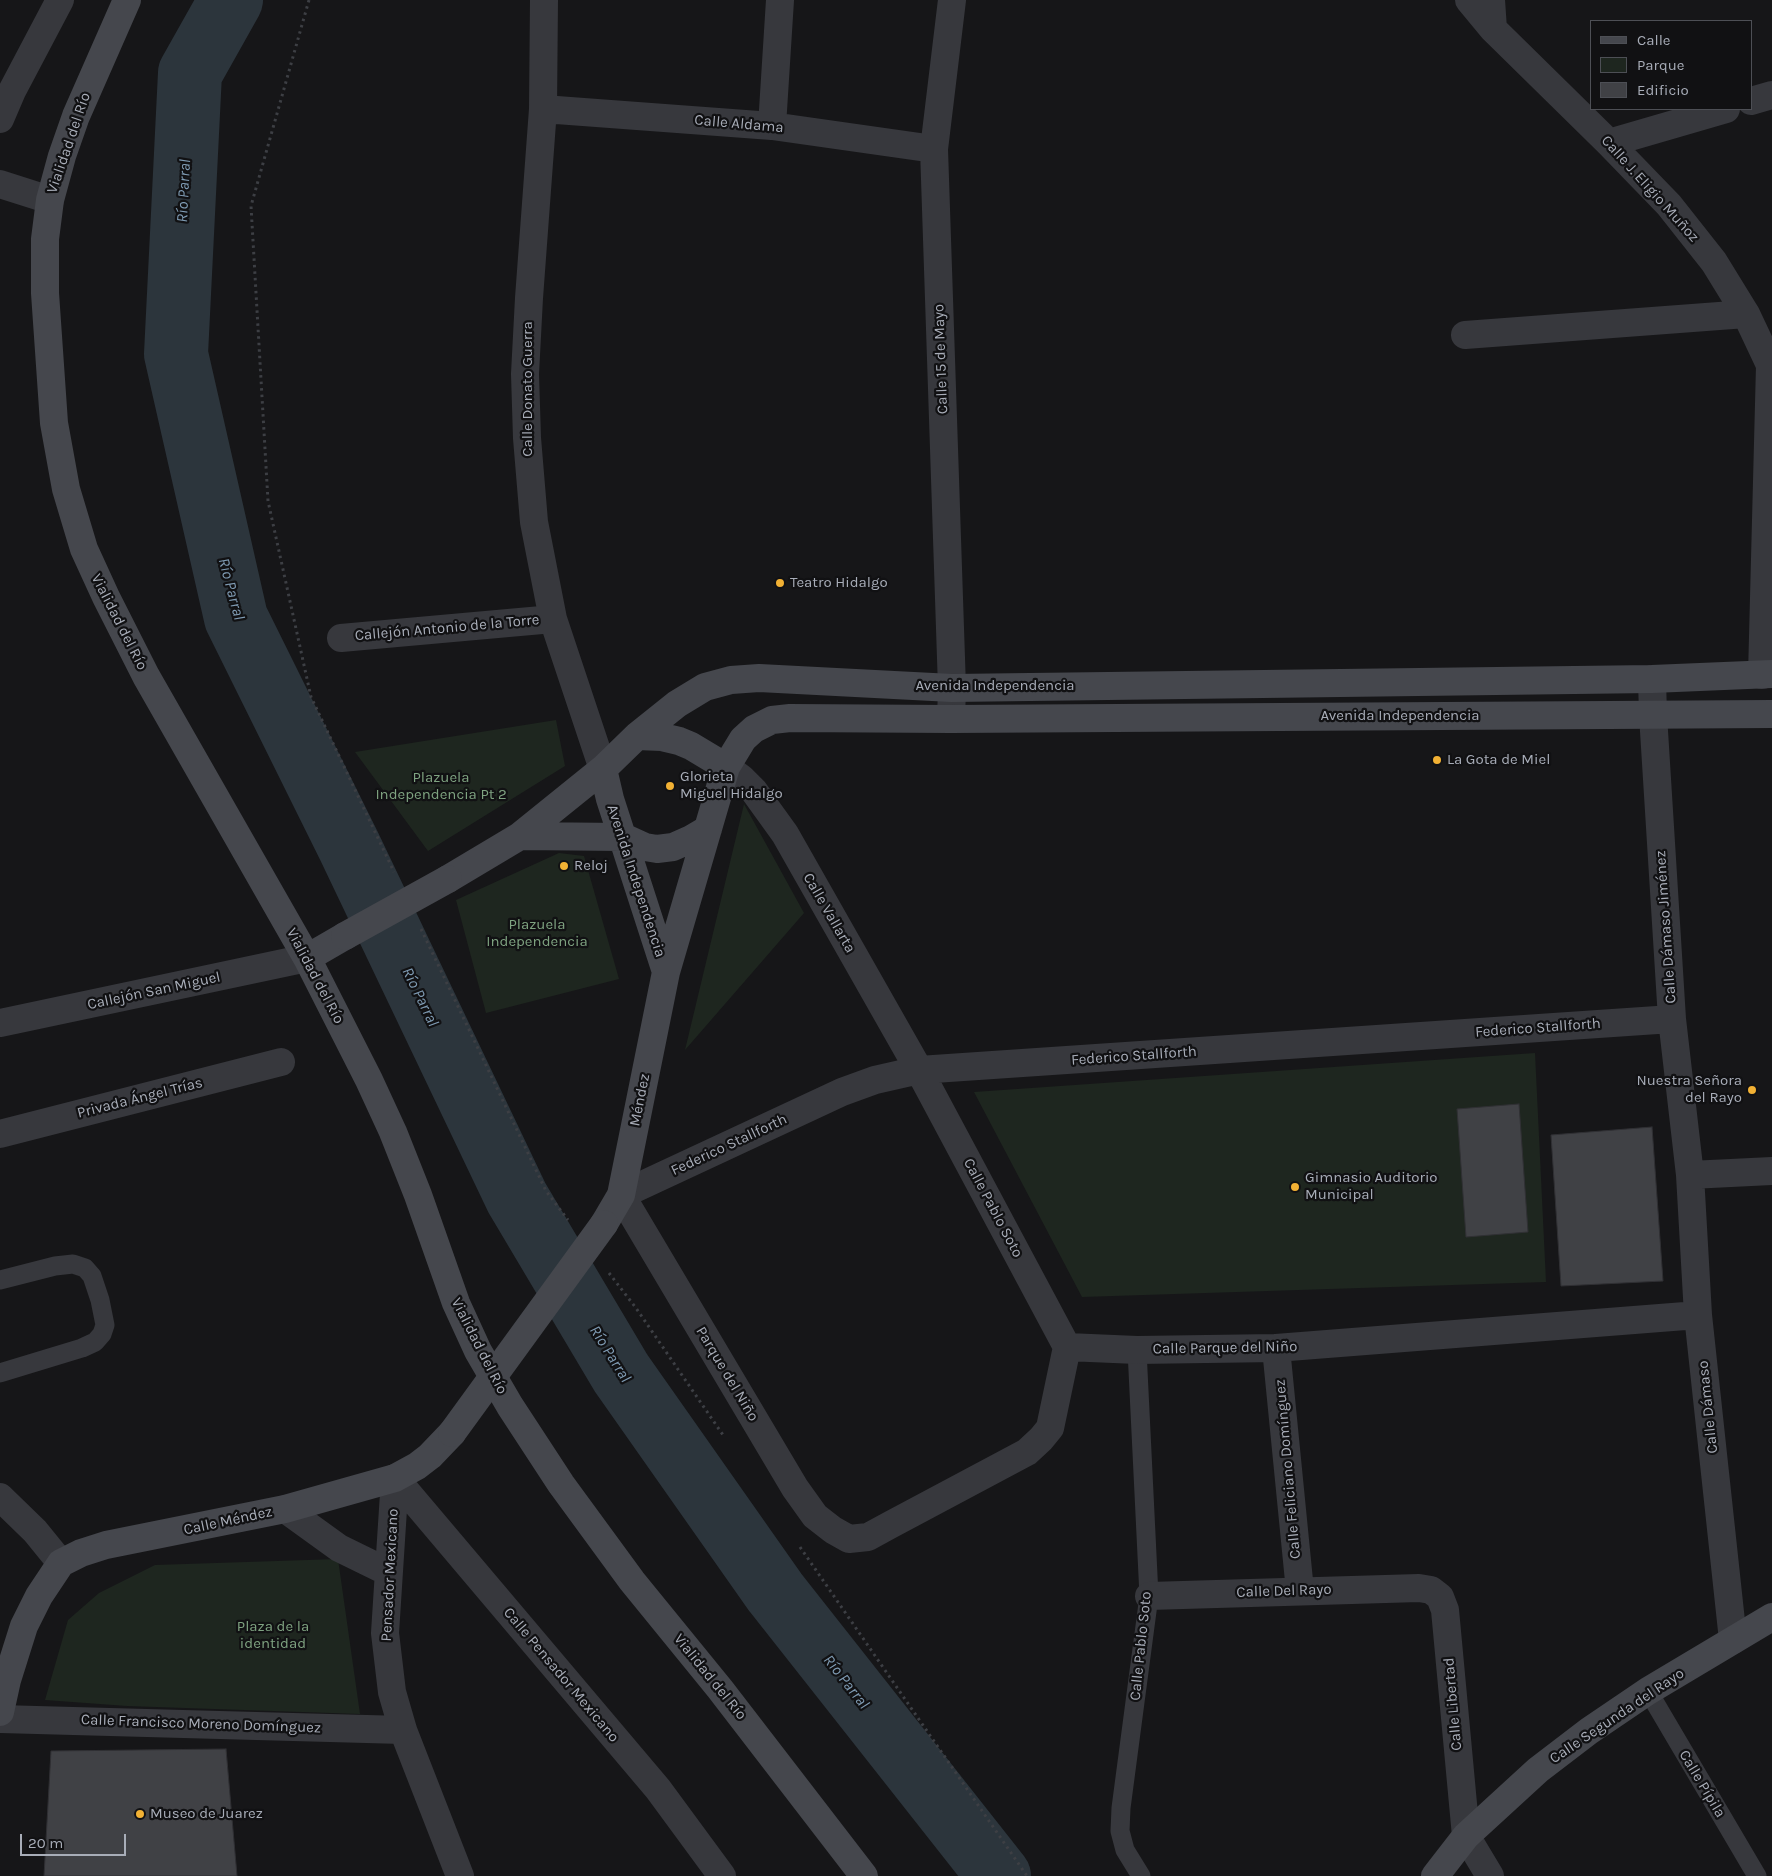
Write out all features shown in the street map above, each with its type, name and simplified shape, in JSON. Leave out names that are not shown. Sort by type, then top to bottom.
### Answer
[{"type":"main road","name":"Vialidad del Río","points":[[127,0],[76,116],[62,156],[50,200],[45,239],[45,294],[54,423],[66,489],[84,549],[146,676],[308,958],[393,1132],[418,1195],[456,1303],[478,1351],[510,1406],[561,1484],[632,1581],[720,1689],[861,1874]]},
{"type":"main road","name":"Avenida Independencia","points":[[666,972],[610,799],[603,769],[637,736],[677,704],[705,688],[731,680],[768,678],[952,688],[1652,679],[1767,675]]},
{"type":"main road","name":"Avenida Independencia","points":[[666,972],[726,767],[743,739],[754,729],[772,720],[790,718],[951,719],[1772,714]]},
{"type":"main road","points":[[637,736],[662,737],[679,741],[726,767]]},
{"type":"main road","points":[[308,958],[520,836],[603,769]]},
{"type":"main road","points":[[520,836],[623,838],[645,848],[657,849],[673,847],[691,840],[708,829]]},
{"type":"main road","name":"Méndez","points":[[452,1433],[604,1224],[621,1195],[666,972]]},
{"type":"main road","name":"Calle Méndez","points":[[61,1562],[80,1553],[106,1545],[285,1509],[395,1478],[417,1466],[430,1456],[452,1433]]},
{"type":"main road","points":[[0,1712],[7,1680],[24,1626],[39,1596],[61,1562]]},
{"type":"main road","name":"Calle Segunda del Rayo","points":[[1435,1876],[1466,1836],[1538,1770],[1589,1731],[1648,1691],[1772,1617]]},
{"type":"street","points":[[0,119],[12,91],[60,0]]},
{"type":"street","name":"Calle Donato Guerra","points":[[544,0],[544,109],[529,298],[525,374],[526,438],[534,522],[553,618],[603,769]]},
{"type":"street","points":[[772,126],[780,0]]},
{"type":"street","name":"Calle 15 de Mayo","points":[[951,719],[952,688],[934,149],[952,0]]},
{"type":"street","name":"Calle J. Eligio Muñoz","points":[[1469,0],[1493,30],[1610,143],[1669,205],[1714,262],[1746,314],[1771,365],[1767,675]]},
{"type":"street","points":[[1491,0],[1493,30]]},
{"type":"street","points":[[1752,101],[1772,95]]},
{"type":"street","name":"Calle Aldama","points":[[544,109],[772,126],[934,149]]},
{"type":"street","points":[[1610,143],[1723,110]]},
{"type":"street","points":[[0,184],[50,200]]},
{"type":"street","points":[[1465,335],[1746,314]]},
{"type":"street","name":"Callejón Antonio de la Torre","points":[[341,638],[553,618]]},
{"type":"street","name":"Calle Dámaso Jiménez","points":[[1652,679],[1672,1019],[1690,1175]]},
{"type":"street","name":"Calle Vallarta","points":[[726,767],[754,791],[785,834],[919,1070]]},
{"type":"street","name":"Callejón San Miguel","points":[[0,1023],[308,958]]},
{"type":"street","name":"Federico Stallforth","points":[[621,1195],[842,1092],[875,1080],[919,1070],[1672,1019]]},
{"type":"street","name":"Privada Ángel Trías","points":[[0,1134],[281,1062]]},
{"type":"street","name":"Calle Pablo Soto","points":[[919,1070],[1067,1347]]},
{"type":"street","points":[[1690,1175],[1772,1171]]},
{"type":"street","name":"Calle Dámaso","points":[[1690,1175],[1698,1315],[1733,1640]]},
{"type":"street","name":"Parque del Niño","points":[[621,1195],[795,1488],[815,1516],[833,1530],[849,1539],[868,1537],[1027,1452],[1050,1428],[1067,1347]]},
{"type":"street","name":"Calle Parque del Niño","points":[[1067,1347],[1137,1350],[1276,1348],[1698,1315]]},
{"type":"street","name":"Calle Feliciano Domínguez","points":[[1276,1348],[1300,1591]]},
{"type":"street","name":"Pensador Mexicano","points":[[395,1478],[385,1632],[392,1692],[403,1730],[460,1876]]},
{"type":"street","name":"Calle Pensador Mexicano","points":[[395,1478],[658,1789],[722,1876]]},
{"type":"street","points":[[0,1498],[35,1531],[61,1562]]},
{"type":"street","points":[[285,1509],[339,1548],[388,1572]]},
{"type":"street","name":"Calle Del Rayo","points":[[1149,1596],[1419,1588]]},
{"type":"street","name":"Calle Libertad","points":[[1419,1588],[1431,1590],[1440,1597],[1445,1610],[1466,1836]]},
{"type":"street","name":"Calle Francisco Moreno Domínguez","points":[[0,1719],[403,1730]]},
{"type":"street","points":[[1466,1836],[1490,1876]]},
{"type":"lane","points":[[0,1280],[55,1266],[72,1264],[85,1268],[92,1276],[106,1325],[102,1334],[95,1342],[82,1348],[0,1373]]},
{"type":"lane","name":"Calle Pablo Soto","points":[[1137,1350],[1149,1596],[1121,1808],[1120,1831],[1125,1850],[1141,1876]]},
{"type":"lane","name":"Calle Pípila","points":[[1648,1691],[1757,1876]]},
{"type":"path","points":[[309,0],[251,206],[268,501],[311,697],[396,877]]},
{"type":"path","points":[[418,922],[546,1191],[570,1222]]},
{"type":"path","points":[[606,1269],[636,1308],[725,1438]]},
{"type":"path","points":[[797,1543],[1027,1876]]},
{"type":"green space","name":"Plazuela Independencia Pt 2","points":[[556,720],[565,766],[428,851],[355,752]]},
{"type":"green space","points":[[744,804],[804,913],[685,1050]]},
{"type":"green space","name":"Plazuela Independencia","points":[[559,853],[584,856],[619,979],[486,1013],[456,900]]},
{"type":"green space","points":[[1535,1053],[1546,1282],[1082,1297],[974,1092]]},
{"type":"green space","name":"Plaza de la identidad","points":[[338,1559],[360,1714],[127,1706],[45,1700],[68,1620],[99,1593],[155,1565]]},
{"type":"building","points":[[1519,1104],[1528,1232],[1466,1237],[1457,1109]]},
{"type":"building","points":[[1652,1127],[1663,1281],[1561,1286],[1551,1135]]},
{"type":"building","name":"Museo de Juarez","points":[[226,1749],[237,1876],[44,1876],[51,1751]]},
{"type":"waterway","name":"Río Parral","points":[[231,0],[190,73],[176,354],[236,618],[349,846],[517,1198],[621,1373],[775,1592],[999,1876]]},
{"type":"place","name":"Teatro Hidalgo","points":[[780,583]]},
{"type":"place","name":"La Gota de Miel","points":[[1437,760]]},
{"type":"place","name":"Glorieta Miguel Hidalgo","points":[[670,786]]},
{"type":"place","name":"Reloj","points":[[564,866]]},
{"type":"place","name":"Nuestra Señora del Rayo","points":[[1752,1090]]},
{"type":"place","name":"Gimnasio Auditorio Municipal","points":[[1295,1187]]},
{"type":"place","name":"Museo de Juarez","points":[[140,1814]]}]
